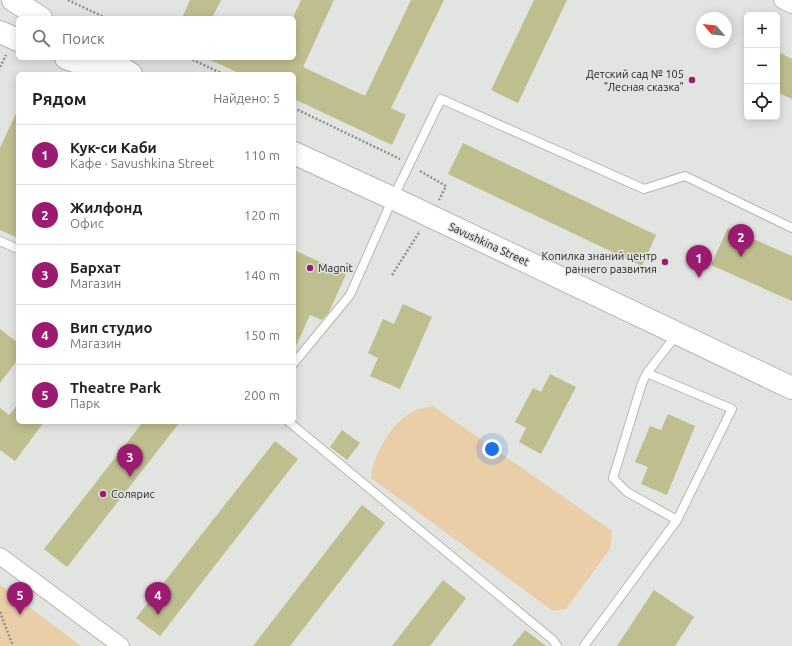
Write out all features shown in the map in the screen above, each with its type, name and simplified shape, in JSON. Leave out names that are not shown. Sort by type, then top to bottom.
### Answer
[{"type":"main road","points":[[13,0],[37,16]]},
{"type":"main road","points":[[0,32],[12,48]]},
{"type":"main road","points":[[72,60],[104,72]]},
{"type":"main road","points":[[108,60],[128,72]]},
{"type":"main road","name":"Savushkina Street","points":[[296,154],[393,198],[792,388]]},
{"type":"street","points":[[782,0],[792,5]]},
{"type":"street","points":[[0,556],[121,646]]},
{"type":"lane","points":[[296,361],[350,295],[393,198],[441,99],[644,189],[685,176],[792,228]]},
{"type":"lane","points":[[0,241],[16,248]]},
{"type":"lane","points":[[677,333],[647,373],[613,478],[627,492],[678,520]]},
{"type":"lane","points":[[584,646],[678,520],[732,409],[647,373]]},
{"type":"lane","points":[[291,424],[553,640],[557,646]]},
{"type":"path","points":[[68,0],[102,16]]},
{"type":"path","points":[[0,68],[12,48]]},
{"type":"path","points":[[193,60],[218,72]]},
{"type":"path","points":[[0,612],[13,646]]},
{"type":"shaded area","points":[[433,406],[612,531],[610,549],[566,609],[553,611],[371,478],[380,449],[391,431],[406,416],[414,411]]},
{"type":"shaded area","points":[[0,585],[81,646],[0,646]]},
{"type":"building","points":[[190,0],[221,0],[213,16],[183,16]]},
{"type":"building","points":[[301,0],[334,0],[303,67],[365,96],[411,0],[444,0],[391,108],[406,115],[392,145],[296,100],[296,72],[237,72],[210,60],[296,60],[296,16],[294,15]]},
{"type":"building","points":[[534,0],[567,0],[518,103],[491,90]]},
{"type":"building","points":[[780,53],[792,59],[792,99],[780,93]]},
{"type":"building","points":[[16,113],[16,237],[0,230],[0,148]]},
{"type":"building","points":[[463,143],[656,235],[642,266],[448,174]]},
{"type":"building","points":[[728,228],[792,256],[792,301],[711,265]]},
{"type":"building","points":[[296,251],[346,274],[329,312],[322,320],[310,315],[296,346]]},
{"type":"building","points":[[403,304],[432,317],[400,389],[370,376],[378,358],[368,353],[383,319],[394,324]]},
{"type":"building","points":[[0,329],[16,341],[16,362],[0,383]]},
{"type":"building","points":[[550,374],[576,387],[541,454],[519,442],[526,428],[515,422],[533,388],[541,392]]},
{"type":"building","points":[[16,406],[16,424],[43,424],[15,461],[0,450],[0,408],[9,415]]},
{"type":"building","points":[[668,414],[695,426],[667,495],[641,484],[648,467],[635,462],[650,426],[661,430]]},
{"type":"building","points":[[141,424],[178,424],[67,567],[44,549]]},
{"type":"building","points":[[342,430],[360,443],[347,460],[330,447]]},
{"type":"building","points":[[275,441],[298,459],[160,636],[136,618]]},
{"type":"building","points":[[362,505],[385,523],[290,646],[253,646]]},
{"type":"building","points":[[443,580],[466,598],[430,646],[392,646]]},
{"type":"building","points":[[654,590],[694,617],[675,646],[617,646]]},
{"type":"building","points":[[525,630],[546,646],[512,646]]},
{"type":"place","name":"Детский сад № 105 \"Лесная сказка\"","points":[[692,80]]},
{"type":"place","name":"Жилфонд","points":[[741,257]]},
{"type":"place","name":"Копилка знаний центр раннего развития","points":[[665,262]]},
{"type":"place","name":"Magnit","points":[[310,268]]},
{"type":"place","name":"Кук-си Каби","points":[[699,278]]},
{"type":"place","name":"Бархат","points":[[130,477]]},
{"type":"place","name":"Солярис","points":[[103,494]]},
{"type":"place","name":"Theatre Park","points":[[20,615]]},
{"type":"place","name":"Вип студио","points":[[158,615]]}]
